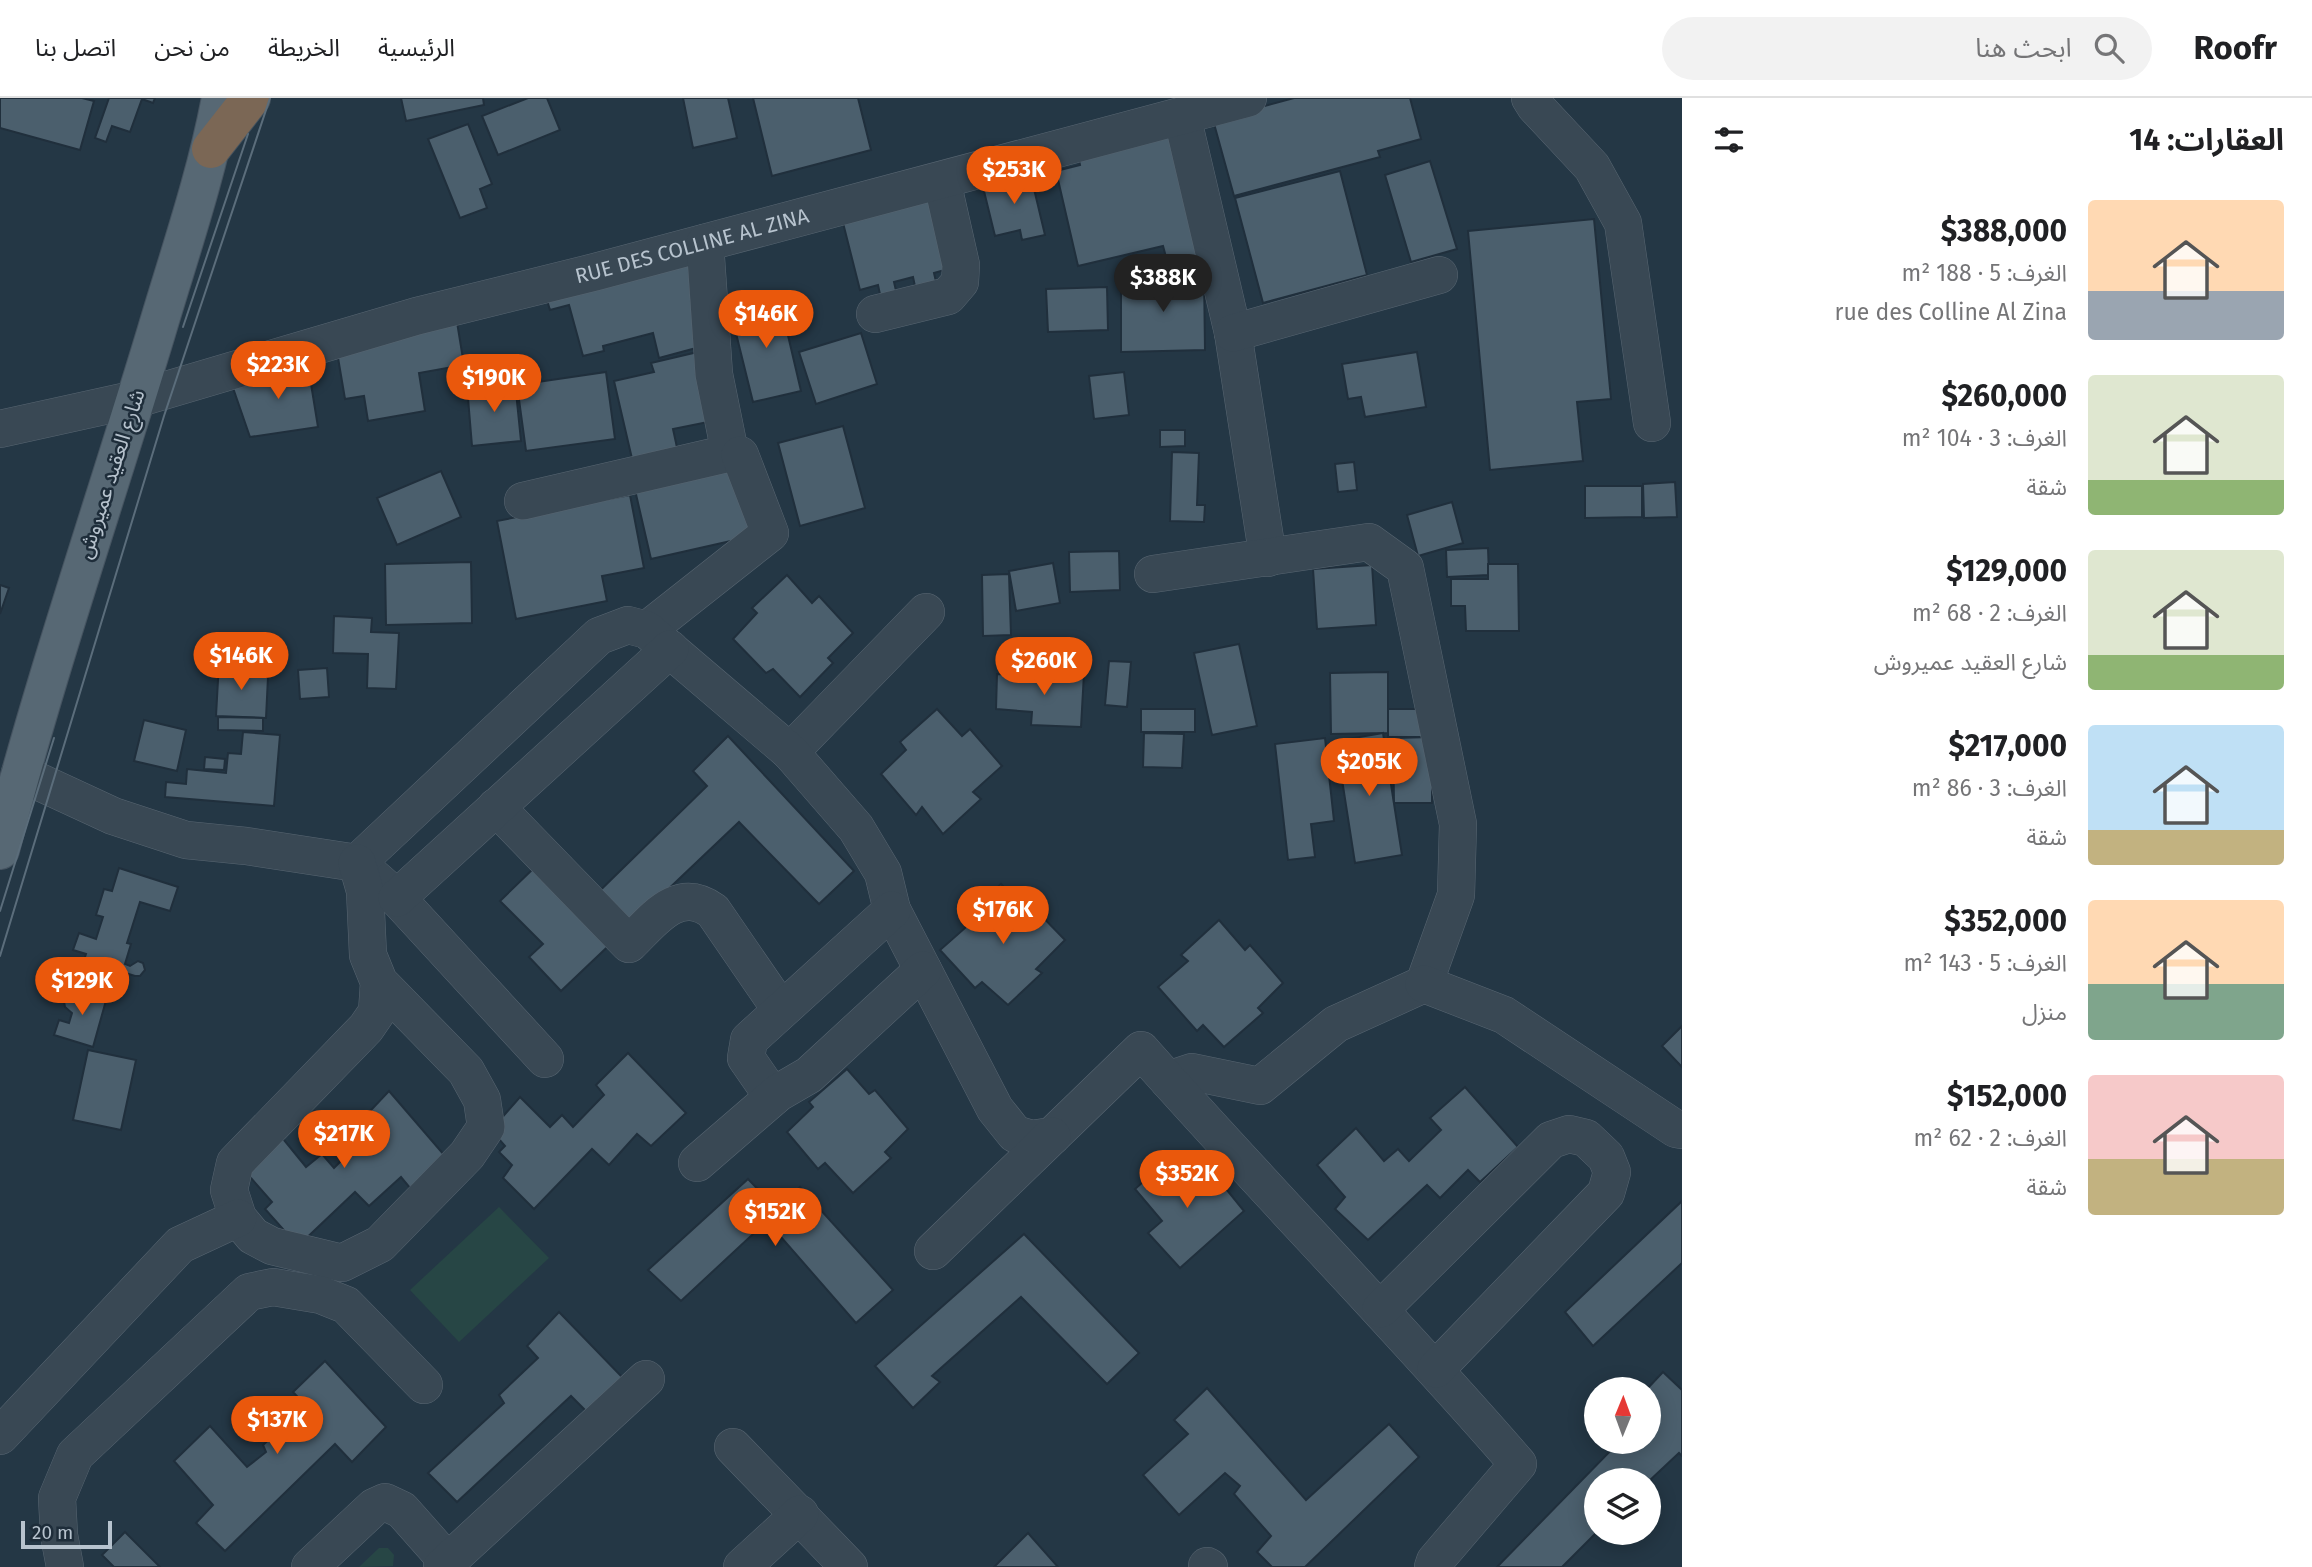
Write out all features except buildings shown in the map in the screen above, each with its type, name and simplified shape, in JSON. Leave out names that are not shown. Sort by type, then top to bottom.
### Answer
[{"type":"highway","points":[[211,149],[251,98]]},
{"type":"main road","name":"شارع العقيد عميروش","points":[[0,850],[72,595],[136,399],[211,149],[221,98]]},
{"type":"main road","points":[[211,149],[228,98]]},
{"type":"main road","points":[[0,814],[20,773]]},
{"type":"street","name":"RUE DES COLLINE AL ZINA","points":[[0,429],[136,399],[417,316],[942,181],[1248,98]]},
{"type":"street","points":[[1530,98],[1592,167],[1623,223],[1652,423]]},
{"type":"street","points":[[1182,116],[1233,333],[1268,558]]},
{"type":"street","points":[[875,314],[948,296],[960,282],[961,265],[942,181]]},
{"type":"street","points":[[523,501],[730,453],[714,374],[705,243]]},
{"type":"street","points":[[1233,333],[1439,275]]},
{"type":"street","points":[[397,898],[496,807],[658,640],[770,533],[740,456]]},
{"type":"street","points":[[1153,574],[1369,542],[1405,568],[1458,824],[1456,895],[1424,984]]},
{"type":"street","points":[[790,752],[926,612]]},
{"type":"street","points":[[357,863],[599,636],[628,625],[658,640],[790,752],[856,828],[883,873],[892,911],[995,1110],[1015,1134],[1031,1139],[1052,1136]]},
{"type":"street","points":[[20,773],[113,816],[186,840],[357,863],[397,898],[545,1059]]},
{"type":"street","points":[[496,807],[629,944],[676,904],[685,901],[705,905],[719,919],[781,1010]]},
{"type":"street","points":[[357,863],[365,891],[368,954],[379,982],[467,1071],[482,1100],[486,1128],[467,1154],[380,1244],[342,1263],[272,1246],[253,1236],[238,1218],[229,1190],[235,1163],[366,1028],[376,1012],[379,982]]},
{"type":"street","points":[[773,1097],[746,1058],[749,1040],[892,911]]},
{"type":"street","points":[[697,1163],[773,1097],[809,1075],[923,970]]},
{"type":"street","points":[[1168,1080],[1192,1072],[1260,1086],[1336,1024],[1424,984],[1504,1015],[1676,1129],[1682,1130]]},
{"type":"street","points":[[933,1251],[1141,1050],[1224,1144],[1436,1369],[1518,1464],[1435,1561],[1433,1567]]},
{"type":"street","points":[[1381,1310],[1551,1140],[1569,1134],[1587,1138],[1606,1157],[1612,1172],[1606,1193],[1436,1369]]},
{"type":"street","points":[[0,1436],[180,1245],[238,1218]]},
{"type":"street","points":[[65,1567],[59,1535],[57,1498],[75,1455],[249,1292],[272,1287],[321,1295],[346,1305],[424,1385]]},
{"type":"street","points":[[310,1567],[374,1507],[385,1502],[402,1510],[445,1564],[646,1379]]},
{"type":"street","points":[[733,1447],[849,1567]]},
{"type":"street","points":[[743,1567],[800,1514]]},
{"type":"green space","points":[[499,1207],[549,1258],[459,1342],[410,1290]]},
{"type":"green space","points":[[379,1548],[388,1548],[394,1555],[393,1566],[359,1567]]},
{"type":"tram line","points":[[0,956],[164,416],[270,98]]},
{"type":"tram line","points":[[183,327],[248,134]]},
{"type":"tram line","points":[[0,911],[54,738]]}]
